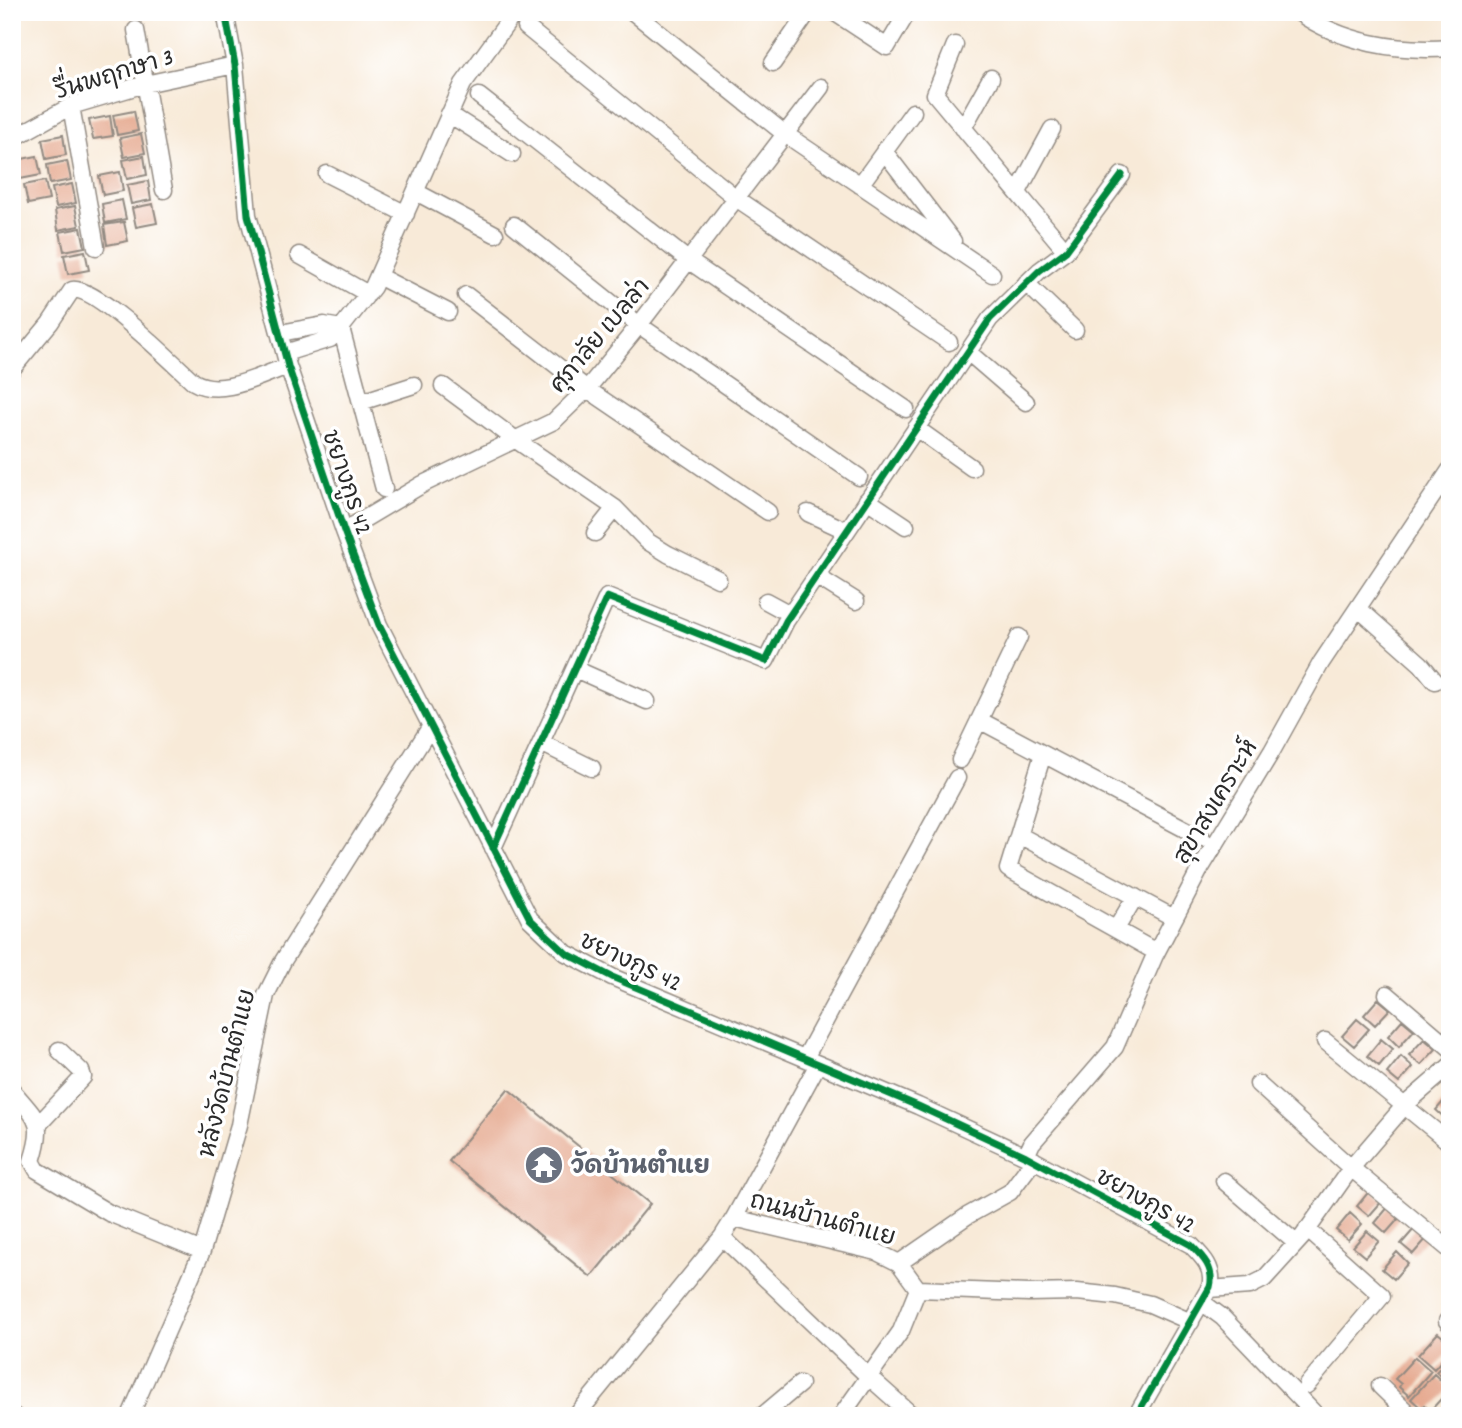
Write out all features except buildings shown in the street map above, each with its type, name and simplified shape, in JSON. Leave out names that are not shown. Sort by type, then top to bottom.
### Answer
[{"type":"street","name":"ชยางกูร 42","points":[[225,12],[235,65],[248,215],[286,359],[379,625],[530,919],[566,953],[612,977],[1030,1158],[1191,1245],[1209,1267],[1212,1279],[1206,1296]]},
{"type":"street","points":[[12,369],[50,323],[72,290],[77,289],[88,293],[117,313],[204,388],[228,386],[330,339],[368,294],[463,84],[515,12]]},
{"type":"street","points":[[633,12],[785,134],[992,274]]},
{"type":"street","points":[[773,63],[808,12]]},
{"type":"street","points":[[834,12],[887,47],[906,15]]},
{"type":"street","points":[[1298,12],[1307,19],[1362,42],[1420,51],[1450,48]]},
{"type":"street","points":[[526,27],[736,198],[949,341]]},
{"type":"street","points":[[136,30],[164,190]]},
{"type":"street","points":[[955,46],[935,94],[1066,251]]},
{"type":"street","name":"รื่นพฤกษา 3","points":[[12,139],[71,106],[145,84],[235,65]]},
{"type":"street","points":[[963,128],[991,78]]},
{"type":"street","name":"ศุภาลัย เบลล่า","points":[[344,531],[423,484],[554,421],[587,389],[639,325],[821,87]]},
{"type":"street","points":[[479,96],[688,261],[906,409]]},
{"type":"street","points":[[71,106],[96,247]]},
{"type":"street","points":[[860,185],[913,112]]},
{"type":"street","points":[[449,114],[512,154]]},
{"type":"street","points":[[1018,192],[1052,129]]},
{"type":"street","points":[[884,151],[961,253]]},
{"type":"street","points":[[327,174],[406,214]]},
{"type":"street","points":[[494,848],[607,597],[766,661],[790,614],[990,319],[1026,283],[1066,251],[1122,175]]},
{"type":"street","points":[[416,191],[495,234]]},
{"type":"street","points":[[514,225],[639,325],[859,477]]},
{"type":"street","points":[[299,255],[368,294]]},
{"type":"street","points":[[378,276],[447,312]]},
{"type":"street","points":[[1026,283],[1075,330]]},
{"type":"street","points":[[466,295],[587,389],[768,512]]},
{"type":"street","points":[[279,333],[324,324],[341,328]]},
{"type":"street","points":[[341,328],[384,489]]},
{"type":"street","points":[[968,352],[1026,402]]},
{"type":"street","points":[[361,402],[414,385]]},
{"type":"street","points":[[443,386],[615,508],[647,541],[668,555],[719,579]]},
{"type":"street","points":[[916,428],[972,468]]},
{"type":"street","name":"สุขาสงเคราะห์","points":[[1030,1158],[1032,1143],[1110,1054],[1174,918],[1321,663],[1450,470]]},
{"type":"street","points":[[867,500],[906,526]]},
{"type":"street","points":[[595,533],[615,508]]},
{"type":"street","points":[[808,513],[846,531]]},
{"type":"street","points":[[816,576],[856,601]]},
{"type":"street","points":[[766,601],[790,614]]},
{"type":"street","points":[[1359,609],[1421,664],[1435,681]]},
{"type":"street","points":[[960,760],[1019,637]]},
{"type":"street","points":[[575,669],[647,701]]},
{"type":"street","points":[[979,720],[1202,838]]},
{"type":"street","name":"หลังวัดบ้านตำแย","points":[[130,1416],[202,1251],[239,1125],[266,995],[283,961],[431,726]]},
{"type":"street","points":[[541,743],[593,768]]},
{"type":"street","points":[[1043,754],[1008,869],[1156,952]]},
{"type":"street","points":[[734,1218],[811,1061],[957,778]]},
{"type":"street","points":[[1019,835],[1174,918]]},
{"type":"street","points":[[1116,929],[1135,897]]},
{"type":"street","points":[[1387,994],[1450,1048]]},
{"type":"street","points":[[1325,1041],[1450,1143]]},
{"type":"street","points":[[39,1124],[83,1077],[81,1071],[59,1051]]},
{"type":"street","points":[[1136,1416],[1206,1296],[1250,1286],[1264,1279],[1307,1229],[1351,1168],[1405,1105],[1450,1066]]},
{"type":"street","points":[[1258,1084],[1351,1168],[1450,1250]]},
{"type":"street","points":[[12,1090],[39,1124],[40,1137],[32,1161],[37,1170],[109,1213],[202,1251]]},
{"type":"street","name":"ถนนบ้านตำแย","points":[[576,1416],[723,1237],[734,1218],[877,1252],[899,1263],[967,1216],[1010,1192],[1030,1158]]},
{"type":"street","points":[[1224,1181],[1296,1243]]},
{"type":"street","points":[[1307,1229],[1382,1296],[1307,1385]]},
{"type":"street","points":[[723,1237],[868,1377],[913,1416]]},
{"type":"street","points":[[899,1263],[918,1289]]},
{"type":"street","points":[[841,1416],[901,1331],[918,1289]]},
{"type":"street","points":[[918,1289],[1077,1292],[1115,1296],[1150,1304],[1191,1322]]},
{"type":"street","points":[[1206,1296],[1222,1317],[1317,1416]]},
{"type":"street","points":[[762,1416],[800,1384]]},
{"type":"street","points":[[1380,1386],[1411,1416]]},
{"type":"cycle path","points":[[225,12],[235,65],[248,215],[288,366],[379,625],[530,919],[566,953],[612,977],[918,1106],[1026,1156],[1191,1245],[1209,1269],[1210,1287],[1136,1416]]},
{"type":"cycle path","points":[[493,848],[607,597],[766,661],[786,621],[990,319],[1039,271],[1066,251],[1122,175]]},
{"type":"place","name":"วัดบ้านตำแย","points":[[544,1165]]}]
